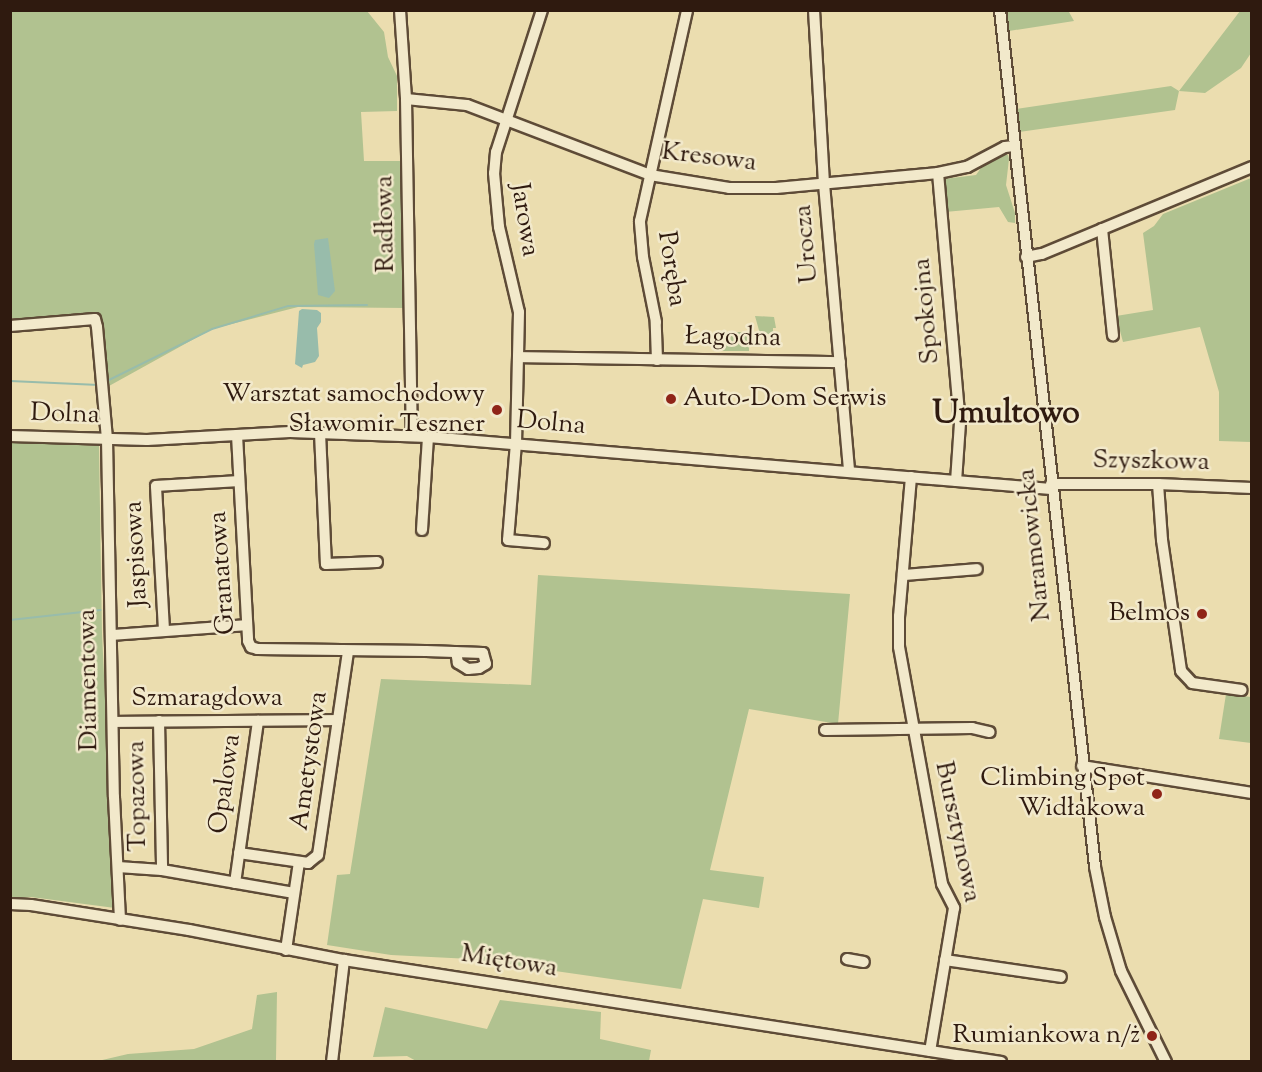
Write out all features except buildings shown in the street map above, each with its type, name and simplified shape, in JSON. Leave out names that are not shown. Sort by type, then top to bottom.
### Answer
[{"type":"street","name":"Radłowa","points":[[400,10],[406,99],[412,436]]},
{"type":"street","name":"Jarowa","points":[[542,10],[494,163],[494,186],[501,239],[518,304],[516,443],[508,540],[544,543]]},
{"type":"street","name":"Poręba","points":[[657,360],[656,322],[640,235],[642,210],[687,10]]},
{"type":"street","name":"Urocza","points":[[814,10],[824,184],[849,472]]},
{"type":"street","name":"Naramowicka","points":[[1000,10],[1095,867],[1110,938],[1130,993],[1166,1062]]},
{"type":"street","name":"Kresowa","points":[[406,99],[428,99],[467,105],[650,175],[729,188],[824,184],[938,174],[967,167],[1005,147],[1014,146]]},
{"type":"street","points":[[1026,258],[1040,255],[1251,167]]},
{"type":"street","name":"Spokojna","points":[[938,174],[960,423],[956,481]]},
{"type":"street","points":[[1102,229],[1113,335]]},
{"type":"street","name":"Diamentowa","points":[[10,326],[95,319],[101,352],[107,439],[120,920]]},
{"type":"street","name":"Łagodna","points":[[518,357],[840,362]]},
{"type":"street","name":"Dolna","points":[[10,436],[107,439],[320,433],[412,436],[956,481],[1051,486]]},
{"type":"street","points":[[320,433],[326,564],[377,562]]},
{"type":"street","name":"Granatowa","points":[[237,435],[250,647],[257,650],[456,652]]},
{"type":"street","points":[[422,530],[428,437]]},
{"type":"street","name":"Bursztynowa","points":[[911,477],[899,647],[942,884],[954,908],[930,1051]]},
{"type":"street","name":"Jaspisowa","points":[[164,630],[156,486],[239,481]]},
{"type":"street","points":[[1158,484],[1162,540],[1181,671],[1192,683],[1242,690]]},
{"type":"street","name":"Szyszkowa","points":[[1051,486],[1158,484],[1251,488]]},
{"type":"street","points":[[903,575],[977,569]]},
{"type":"street","points":[[112,635],[247,625]]},
{"type":"street","name":"Ametystowa","points":[[298,862],[308,863],[320,850],[348,651]]},
{"type":"street","name":"Szmaragdowa","points":[[113,722],[339,720]]},
{"type":"street","name":"Topazowa","points":[[159,721],[162,870]]},
{"type":"street","name":"Opalowa","points":[[235,883],[258,721]]},
{"type":"street","name":"Bursztynowa","points":[[825,730],[972,728],[990,732]]},
{"type":"street","points":[[1083,766],[1251,793]]},
{"type":"street","points":[[239,853],[298,862],[286,950]]},
{"type":"street","points":[[118,867],[162,870],[294,893]]},
{"type":"street","name":"Miętowa","points":[[10,904],[31,905],[344,960],[1001,1062]]},
{"type":"street","points":[[847,959],[864,962]]},
{"type":"street","points":[[332,1062],[344,960]]},
{"type":"street","points":[[945,960],[1061,977]]},
{"type":"green space","points":[[1006,10],[1109,11],[1069,12],[1074,21],[1009,31]]},
{"type":"green space","points":[[11,11],[367,11],[384,32],[388,57],[397,76],[397,111],[361,112],[364,161],[402,161],[406,308],[298,307],[212,329],[109,386],[104,325],[88,313],[11,319]]},
{"type":"green space","points":[[1240,11],[1251,11],[1251,53],[1241,68],[1205,93],[1179,91]]},
{"type":"green space","points":[[1171,86],[1179,91],[1175,110],[1019,132],[1016,109]]},
{"type":"green space","points":[[1001,154],[1008,155],[1009,159],[1006,185],[1015,213],[1015,223],[1008,222],[999,207],[945,212],[944,179],[976,175],[983,165]]},
{"type":"green space","points":[[1251,178],[1251,442],[1219,441],[1219,392],[1200,327],[1123,342],[1116,316],[1153,310],[1143,233],[1154,226],[1163,214]]},
{"type":"green space","points":[[755,316],[774,317],[776,328],[773,328],[773,334],[760,334]]},
{"type":"green space","points":[[713,332],[749,332],[749,351],[713,351]]},
{"type":"green space","points":[[10,441],[99,446],[102,633],[115,908],[31,897],[11,899]]},
{"type":"green space","points":[[538,575],[850,594],[838,724],[749,709],[710,870],[764,877],[759,908],[703,899],[681,989],[471,959],[391,955],[327,945],[337,875],[350,874],[381,679],[531,685]]},
{"type":"green space","points":[[1226,694],[1251,697],[1251,743],[1219,739]]},
{"type":"green space","points":[[277,992],[276,1061],[98,1061],[128,1054],[194,1049],[252,1029],[257,995]]},
{"type":"green space","points":[[500,1000],[601,1012],[600,1039],[651,1050],[649,1061],[418,1062],[407,1056],[373,1057],[385,1007],[487,1029]]},
{"type":"shaded area","points":[[328,238],[335,291],[329,298],[318,295],[314,244],[315,240]]},
{"type":"shaded area","points":[[302,309],[317,310],[321,313],[321,322],[317,328],[319,356],[315,362],[303,365],[302,368],[295,364],[299,311]]},
{"type":"waterway","points":[[107,381],[212,329],[288,306],[367,305]]},
{"type":"waterway","points":[[10,381],[99,385]]},
{"type":"waterway","points":[[10,620],[100,610]]},
{"type":"place","name":"Auto-Dom Serwis","points":[[671,399]]},
{"type":"place","name":"Warsztat samochodowy Sławomir Teszner","points":[[497,410]]},
{"type":"place","name":"Belmos","points":[[1202,614]]},
{"type":"place","name":"Climbing Spot Widłakowa","points":[[1157,794]]},
{"type":"place","name":"Rumiankowa n/ż","points":[[1152,1036]]},
{"type":"district","name":"Umultowo","points":[[1006,414]]}]
